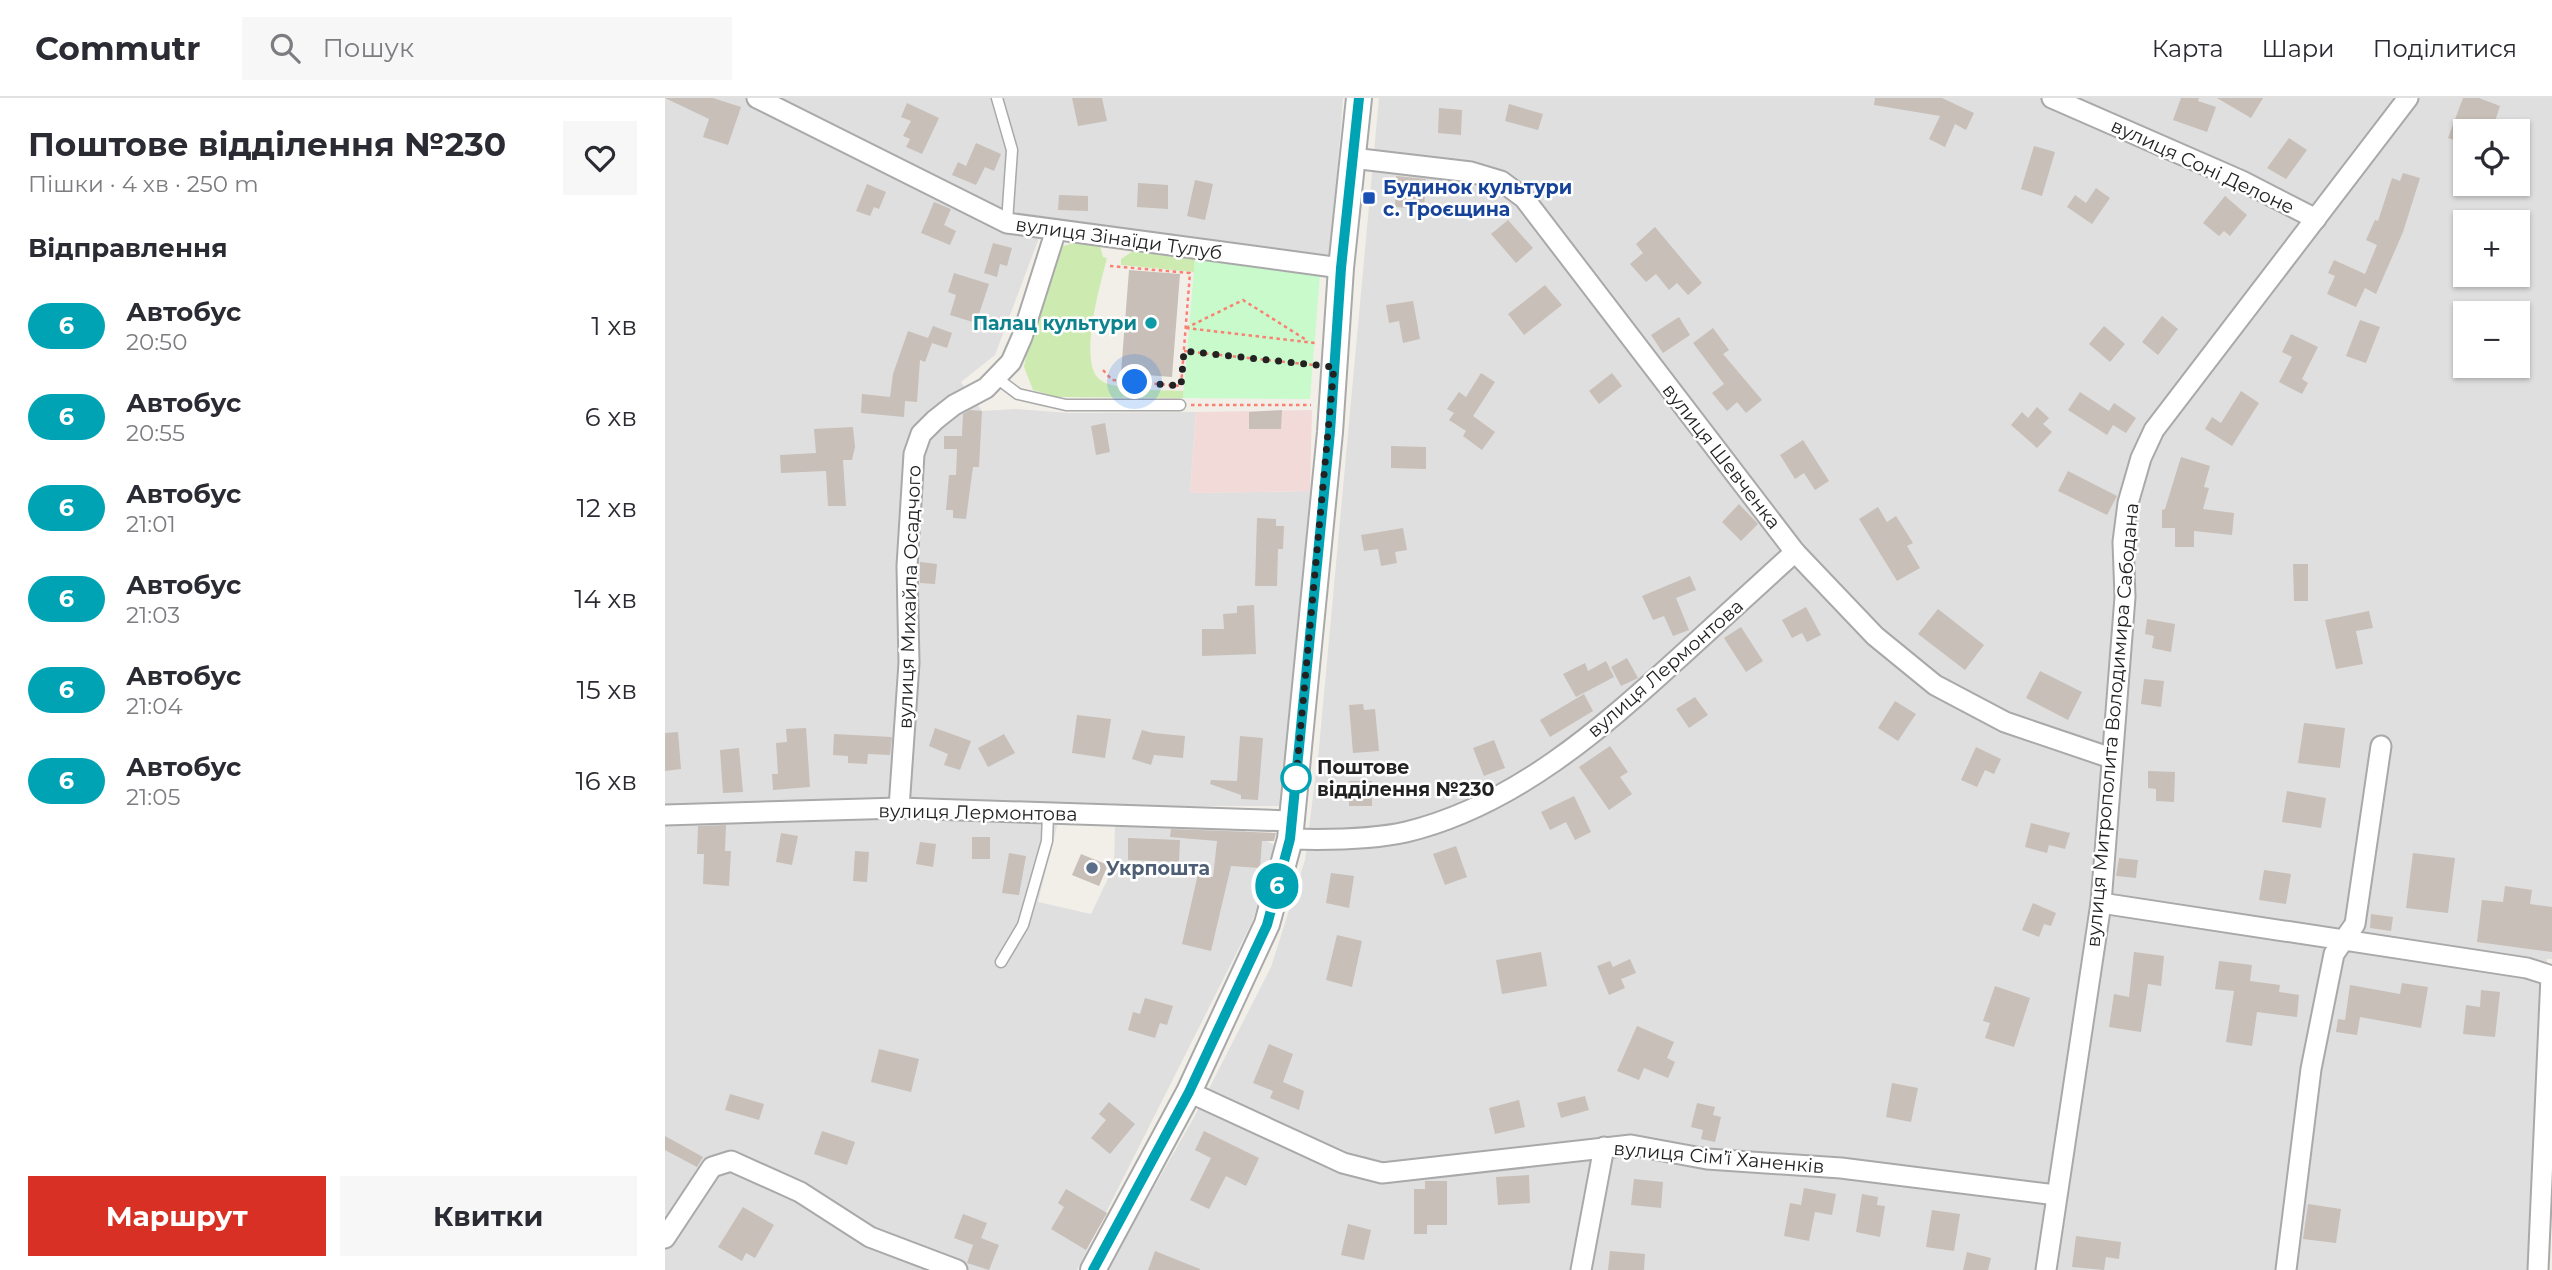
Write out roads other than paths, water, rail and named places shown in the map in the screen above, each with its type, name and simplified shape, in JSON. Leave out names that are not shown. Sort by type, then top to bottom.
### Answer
[{"type":"street","name":"вулиця Зінаїди Тулуб","points":[[757,98],[1007,223],[1341,268]]},
{"type":"street","points":[[1093,1270],[1189,1092],[1267,925],[1290,830],[1359,98]]},
{"type":"street","name":"вулиця Соні Делоне","points":[[2052,98],[2242,181],[2316,219]]},
{"type":"street","name":"вулиця Митрополита Володимира Сабодана","points":[[2046,1270],[2101,903],[2125,597],[2123,542],[2128,503],[2141,458],[2154,430],[2408,98]]},
{"type":"street","name":"вулиця Шевченка","points":[[1352,158],[1471,172],[1501,181],[1524,198],[1795,552],[1875,636],[1935,685],[2005,722],[2111,758]]},
{"type":"street","name":"вулиця Михайла Осадчого","points":[[899,808],[909,663],[907,566],[914,454],[921,434],[935,420],[954,405],[998,379],[1011,362],[1022,337],[1056,230]]},
{"type":"street","name":"вулиця Лермонтова","points":[[665,815],[899,808],[1048,813],[1290,830],[1326,840],[1405,832],[1463,814],[1527,781],[1613,718],[1795,552]]},
{"type":"street","points":[[2285,1270],[2311,1069],[2334,954],[2355,924],[2381,746]]},
{"type":"street","points":[[2101,903],[2527,968],[2552,976],[2538,1270]]},
{"type":"street","name":"вулиця Сімʼї Ханенків","points":[[1189,1092],[1343,1163],[1382,1173],[1631,1145],[1707,1159],[1841,1168],[2056,1195]]},
{"type":"street","points":[[1581,1270],[1604,1147]]},
{"type":"street","points":[[665,1238],[712,1167],[731,1161],[800,1192],[870,1237],[957,1270]]},
{"type":"lane","points":[[996,98],[1012,150],[1007,223]]},
{"type":"lane","points":[[998,379],[1018,394],[1066,405],[1180,405]]},
{"type":"lane","points":[[1001,962],[1023,925],[1047,841],[1048,813]]},
{"type":"place","name":"Будинок культури с. Троєщина","points":[[1369,198]]},
{"type":"place","name":"Палац культури","points":[[1151,323]]},
{"type":"place","name":"Поштове відділення №230","points":[[1296,778]]},
{"type":"place","name":"Укрпошта","points":[[1092,868]]}]
